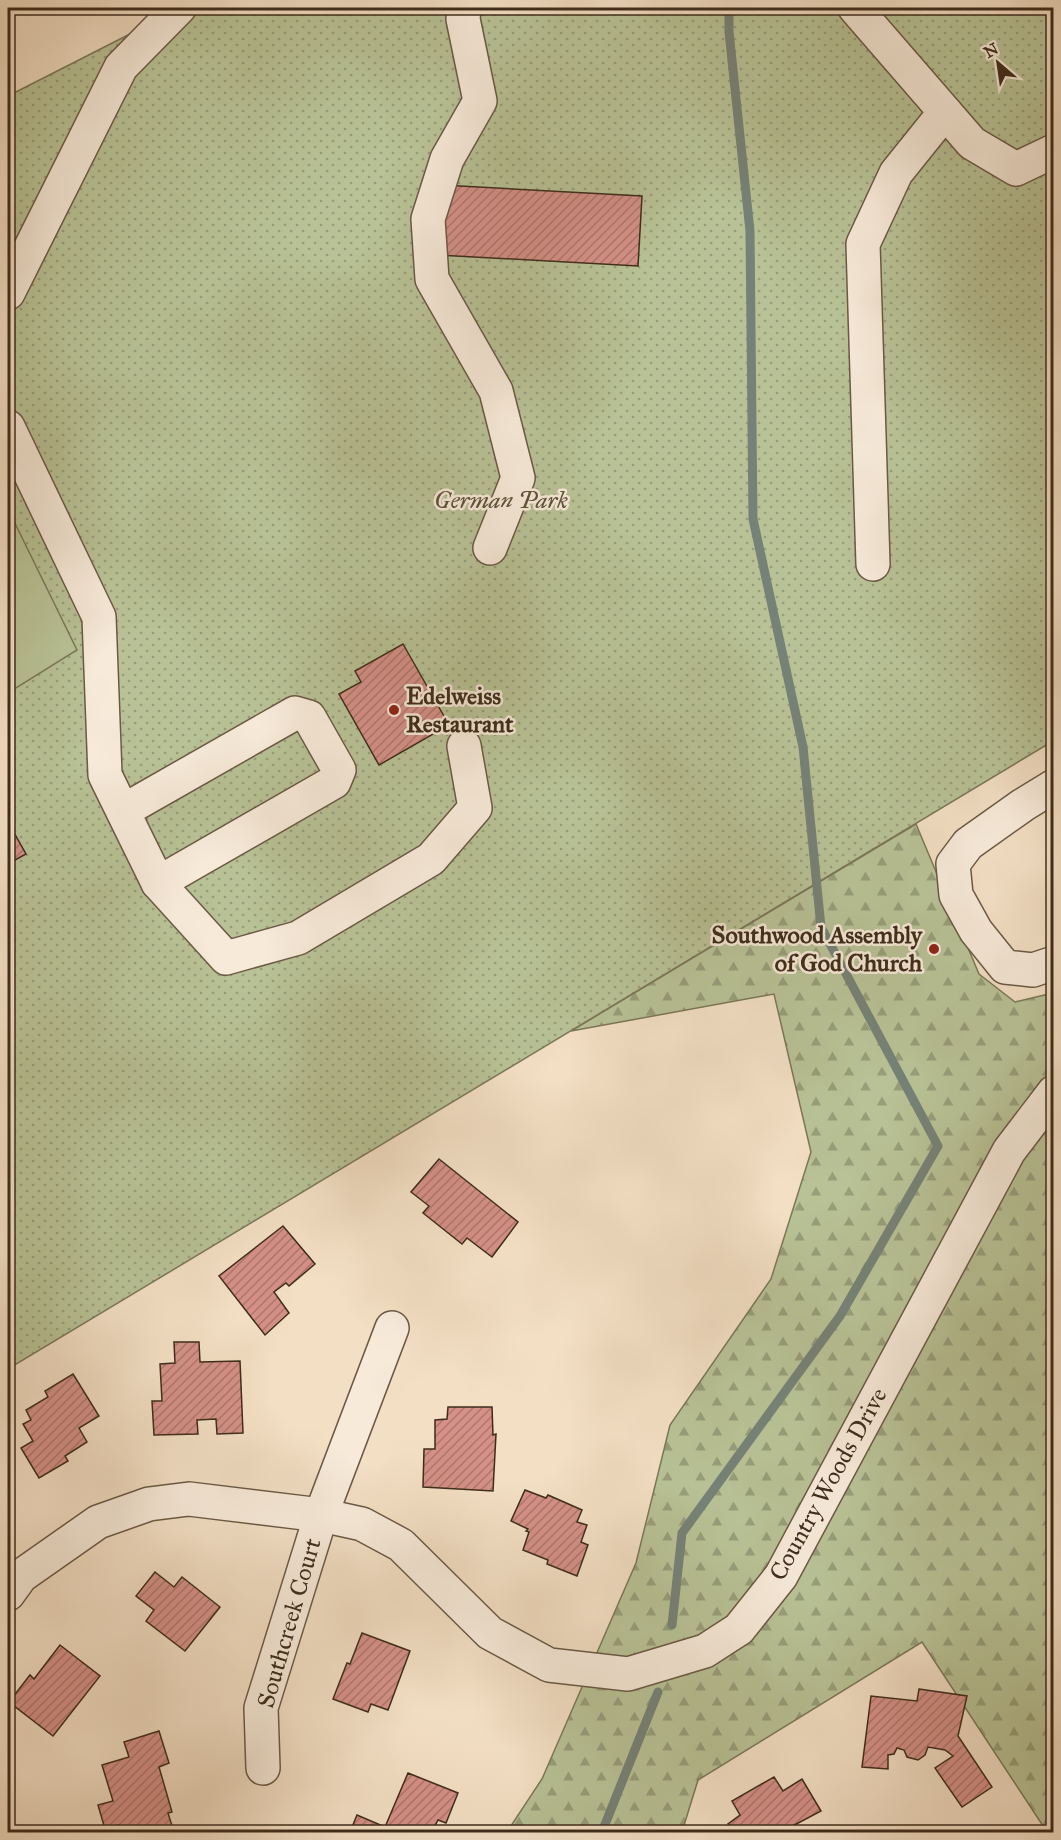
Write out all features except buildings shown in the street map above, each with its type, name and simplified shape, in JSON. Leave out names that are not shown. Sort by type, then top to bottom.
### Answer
[{"type":"street","points":[[8,292],[121,67],[179,8]]},
{"type":"street","points":[[464,8],[463,19],[480,100],[447,159],[428,219],[432,279],[496,391],[518,478],[490,548]]},
{"type":"street","points":[[855,8],[972,143],[1016,169],[1053,151]]},
{"type":"street","points":[[873,564],[863,244],[896,172],[945,112]]},
{"type":"street","points":[[8,427],[99,616],[105,775],[158,884],[226,958],[298,938],[431,859],[475,808],[464,746]]},
{"type":"street","points":[[123,811],[295,713],[309,717],[339,770],[334,782],[158,884]]},
{"type":"street","points":[[1053,786],[968,844],[953,864],[956,895],[976,931],[1005,967],[1033,970],[1053,963]]},
{"type":"street","name":"Country Woods Drive","points":[[8,1594],[21,1576],[98,1522],[149,1504],[189,1499],[321,1515],[362,1524],[401,1545],[490,1633],[549,1665],[628,1674],[705,1651],[739,1629],[781,1576],[1009,1151],[1053,1092]]},
{"type":"street","name":"Southcreek Court","points":[[262,1768],[261,1708],[321,1515],[392,1328]]},
{"type":"green space","name":"German Park","points":[[181,8],[1053,8],[1053,741],[8,1369],[8,96]]},
{"type":"green space","points":[[8,509],[77,650],[8,693]]},
{"type":"green space","points":[[916,824],[979,974],[1015,1002],[1053,993],[1053,1832],[1047,1832],[922,1642],[698,1780],[682,1832],[507,1832],[542,1779],[636,1563],[670,1425],[771,1279],[811,1152],[774,994],[571,1031]]},
{"type":"waterway","points":[[672,1625],[682,1533],[840,1316],[938,1146],[821,927],[803,747],[753,519],[750,231],[729,32],[729,8]]},
{"type":"waterway","points":[[602,1832],[658,1692]]},
{"type":"place","name":"Edelweiss Restaurant","points":[[394,710]]},
{"type":"place","name":"Southwood Assembly of God Church","points":[[934,949]]}]
